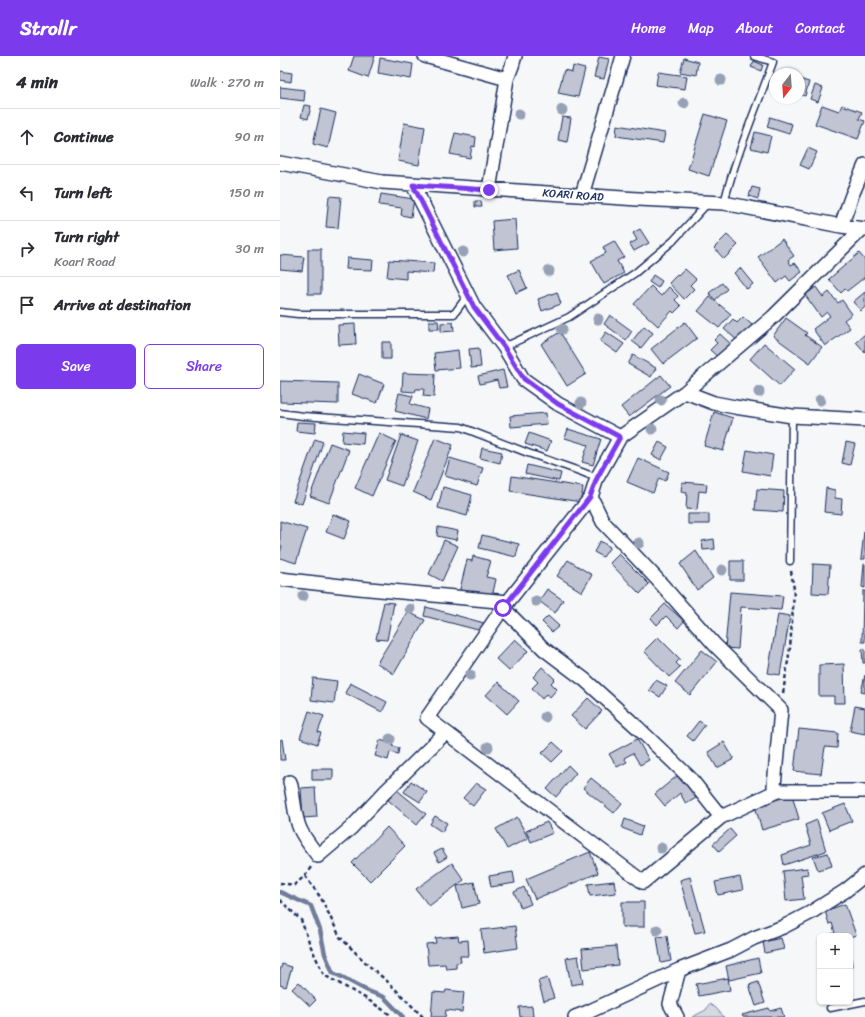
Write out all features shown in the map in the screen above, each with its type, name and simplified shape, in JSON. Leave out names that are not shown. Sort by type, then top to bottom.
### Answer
[{"type":"street","points":[[425,56],[506,79]]},
{"type":"street","points":[[489,190],[506,79],[516,56]]},
{"type":"street","points":[[582,195],[624,56]]},
{"type":"street","name":"KOARI ROAD","points":[[280,163],[382,182],[413,185],[724,203],[841,226],[864,229]]},
{"type":"street","points":[[841,226],[865,165]]},
{"type":"street","points":[[413,185],[474,307],[504,347],[524,379],[558,404],[620,437]]},
{"type":"street","points":[[864,229],[773,317],[685,392],[620,437],[597,478],[590,497],[505,605],[427,718],[643,882],[722,817],[777,792],[865,790]]},
{"type":"street","points":[[685,392],[714,403],[792,416],[865,420]]},
{"type":"street","points":[[590,497],[603,522],[661,583],[715,645],[780,710],[774,786],[777,792]]},
{"type":"street","points":[[280,580],[505,605],[544,649],[585,680],[690,778],[722,817]]},
{"type":"street","points":[[290,782],[300,829],[318,856],[352,828],[385,792],[445,733]]},
{"type":"street","points":[[575,1017],[679,970],[731,950],[754,938],[783,927],[810,913],[845,891],[865,875]]},
{"type":"street","points":[[677,1017],[670,1004],[679,970]]},
{"type":"lane","points":[[724,203],[729,181],[774,62],[754,56]]},
{"type":"lane","points":[[504,347],[569,317],[635,273],[673,241],[710,202]]},
{"type":"lane","points":[[280,312],[298,314],[454,314],[468,295]]},
{"type":"lane","points":[[280,413],[303,416],[462,427],[535,456],[597,478]]},
{"type":"lane","points":[[790,561],[792,416]]},
{"type":"lane","points":[[830,1008],[865,1001]]},
{"type":"path","points":[[780,710],[790,648],[793,608],[794,589],[790,561]]},
{"type":"path","points":[[280,883],[294,885],[306,876],[318,856]]},
{"type":"path","points":[[306,876],[321,898],[340,937],[423,1017]]},
{"type":"path","points":[[280,900],[301,920],[324,975],[367,999],[389,1014],[390,1017]]},
{"type":"shaded area","points":[[709,1004],[716,1008],[724,1017],[692,1017],[706,1010]]},
{"type":"building","points":[[354,56],[375,56],[368,78],[349,71]]},
{"type":"building","points":[[599,57],[609,59],[604,79],[594,77]]},
{"type":"building","points":[[380,58],[413,64],[411,79],[378,73]]},
{"type":"building","points":[[684,58],[698,62],[696,75],[680,72]]},
{"type":"building","points":[[754,61],[763,65],[761,71],[751,67]]},
{"type":"building","points":[[573,66],[585,69],[578,97],[558,93],[564,70],[572,72]]},
{"type":"building","points":[[280,71],[292,73],[291,82],[280,80]]},
{"type":"building","points":[[658,72],[687,76],[685,89],[656,85]]},
{"type":"building","points":[[805,81],[809,82],[805,96]]},
{"type":"building","points":[[815,85],[823,88],[818,102],[810,99]]},
{"type":"building","points":[[280,87],[305,90],[304,101],[280,98]]},
{"type":"building","points":[[304,105],[311,106],[308,119],[301,117]]},
{"type":"building","points":[[822,105],[839,111],[842,105],[862,112],[859,119],[865,121],[858,139],[815,124]]},
{"type":"building","points":[[321,109],[336,113],[328,148],[313,144]]},
{"type":"building","points":[[705,114],[727,121],[709,176],[688,169]]},
{"type":"building","points":[[562,117],[571,118],[567,142],[558,140]]},
{"type":"building","points":[[770,117],[792,124],[789,134],[767,127]]},
{"type":"building","points":[[404,123],[425,127],[419,165],[398,161]]},
{"type":"building","points":[[617,125],[665,133],[663,143],[616,136]]},
{"type":"building","points":[[755,132],[771,136],[767,152],[751,148]]},
{"type":"building","points":[[455,133],[476,137],[475,147],[472,146],[470,158],[450,154]]},
{"type":"building","points":[[808,148],[817,152],[809,169],[800,165]]},
{"type":"building","points":[[752,187],[760,189],[758,199],[749,196]]},
{"type":"building","points":[[381,194],[414,199],[411,217],[401,215],[402,208],[379,205]]},
{"type":"building","points":[[329,196],[341,197],[338,228],[326,227]]},
{"type":"building","points":[[475,201],[481,201],[482,207],[475,207]]},
{"type":"building","points":[[515,219],[517,248],[494,250],[492,221]]},
{"type":"building","points":[[640,229],[649,243],[634,251],[630,244],[637,240],[633,233]]},
{"type":"building","points":[[727,235],[738,245],[724,259],[714,248]]},
{"type":"building","points":[[782,239],[794,256],[788,260],[791,265],[795,263],[802,272],[790,281],[786,276],[777,283],[758,257]]},
{"type":"building","points":[[614,241],[624,257],[617,261],[624,273],[604,284],[591,261],[606,253],[603,247]]},
{"type":"building","points":[[308,249],[321,249],[321,294],[308,294]]},
{"type":"building","points":[[859,253],[865,260],[865,277],[847,291],[845,289],[841,293],[829,279]]},
{"type":"building","points":[[280,255],[304,257],[302,271],[280,269]]},
{"type":"building","points":[[347,258],[373,260],[372,270],[346,269]]},
{"type":"building","points":[[389,260],[434,263],[433,273],[406,271],[406,279],[387,277]]},
{"type":"building","points":[[740,268],[753,284],[747,289],[734,273]]},
{"type":"building","points":[[685,269],[696,279],[690,285],[694,289],[684,299],[669,283]]},
{"type":"building","points":[[519,270],[527,288],[516,293],[508,275]]},
{"type":"building","points":[[653,275],[662,281],[658,288],[649,282]]},
{"type":"building","points":[[722,283],[727,289],[715,300],[709,293]]},
{"type":"building","points":[[651,286],[661,296],[669,287],[678,296],[675,300],[681,306],[674,313],[672,311],[658,326],[634,304]]},
{"type":"building","points":[[816,287],[823,297],[829,292],[838,303],[842,300],[852,314],[844,320],[850,328],[825,346],[813,329],[830,316],[827,312],[821,317],[805,295]]},
{"type":"building","points":[[557,292],[561,304],[542,311],[538,299]]},
{"type":"building","points":[[865,292],[865,307],[861,311],[853,302]]},
{"type":"building","points":[[710,297],[731,314],[719,328],[698,311]]},
{"type":"building","points":[[610,315],[632,331],[626,340],[604,324]]},
{"type":"building","points":[[743,317],[752,325],[738,341],[724,329],[733,319],[737,323]]},
{"type":"building","points":[[786,318],[807,333],[805,335],[822,347],[810,363],[773,336]]},
{"type":"building","points":[[429,321],[438,321],[439,329],[429,329]]},
{"type":"building","points":[[453,322],[454,331],[441,332],[441,323]]},
{"type":"building","points":[[685,322],[697,338],[663,364],[651,349]]},
{"type":"building","points":[[355,324],[356,344],[339,345],[338,325]]},
{"type":"building","points":[[644,326],[653,333],[641,348],[632,341]]},
{"type":"building","points":[[560,332],[586,374],[567,386],[541,344]]},
{"type":"building","points":[[606,332],[624,344],[617,353],[600,341]]},
{"type":"building","points":[[720,334],[733,346],[720,359],[710,350],[717,343],[714,340]]},
{"type":"building","points":[[865,334],[865,352],[856,342]]},
{"type":"building","points":[[382,342],[391,342],[391,359],[382,359]]},
{"type":"building","points":[[764,343],[795,369],[780,386],[750,359]]},
{"type":"building","points":[[479,348],[481,367],[471,368],[469,349]]},
{"type":"building","points":[[458,350],[460,368],[436,370],[434,353]]},
{"type":"building","points":[[633,355],[656,368],[651,377],[628,364]]},
{"type":"building","points":[[503,370],[507,387],[499,388],[497,380],[480,384],[478,376]]},
{"type":"building","points":[[403,373],[435,374],[434,397],[423,396],[424,389],[416,389],[415,392],[402,391]]},
{"type":"building","points":[[359,374],[384,384],[377,403],[352,394]]},
{"type":"building","points":[[661,375],[670,386],[629,417],[621,407]]},
{"type":"building","points":[[280,381],[338,383],[338,404],[280,402]]},
{"type":"building","points":[[399,393],[413,396],[410,404],[428,409],[426,419],[395,411]]},
{"type":"building","points":[[714,412],[733,418],[723,451],[704,446]]},
{"type":"building","points":[[546,413],[547,424],[511,427],[510,416]]},
{"type":"building","points":[[297,422],[316,423],[315,433],[296,431]]},
{"type":"building","points":[[568,429],[601,439],[593,465],[582,462],[588,445],[565,438]]},
{"type":"building","points":[[343,431],[364,433],[363,444],[342,442]]},
{"type":"building","points":[[379,433],[396,441],[372,496],[355,488]]},
{"type":"building","points":[[529,433],[551,441],[547,451],[525,444]]},
{"type":"building","points":[[401,435],[418,441],[402,486],[385,480]]},
{"type":"building","points":[[435,438],[453,445],[431,500],[413,492]]},
{"type":"building","points":[[315,439],[323,442],[302,504],[293,501]]},
{"type":"building","points":[[659,442],[668,447],[661,460],[652,455]]},
{"type":"building","points":[[846,442],[855,444],[850,465],[842,463]]},
{"type":"building","points":[[330,443],[349,450],[329,503],[310,496]]},
{"type":"building","points":[[482,448],[502,452],[500,463],[480,458]]},
{"type":"building","points":[[747,450],[773,455],[770,476],[743,471]]},
{"type":"building","points":[[450,458],[483,468],[477,486],[445,476]]},
{"type":"building","points":[[638,458],[669,472],[665,481],[659,478],[653,493],[627,482]]},
{"type":"building","points":[[527,465],[561,473],[559,481],[525,474]]},
{"type":"building","points":[[512,476],[583,487],[581,502],[510,491]]},
{"type":"building","points":[[682,482],[707,484],[706,492],[699,491],[697,510],[686,509],[687,493],[681,492]]},
{"type":"building","points":[[443,487],[472,495],[467,516],[438,508]]},
{"type":"building","points":[[826,488],[835,490],[835,498],[842,499],[841,514],[824,512]]},
{"type":"building","points":[[757,489],[784,491],[783,512],[755,510]]},
{"type":"building","points":[[333,514],[351,521],[344,539],[326,532]]},
{"type":"building","points":[[688,514],[709,514],[709,524],[688,524]]},
{"type":"building","points":[[280,521],[307,529],[296,563],[280,558],[282,546],[280,545]]},
{"type":"building","points":[[438,527],[458,531],[456,540],[437,536]]},
{"type":"building","points":[[864,531],[865,559],[861,559]]},
{"type":"building","points":[[482,535],[519,544],[516,557],[479,548]]},
{"type":"building","points":[[714,539],[715,549],[703,550],[702,541]]},
{"type":"building","points":[[444,540],[458,546],[442,581],[429,574]]},
{"type":"building","points":[[600,541],[610,547],[603,557],[594,552]]},
{"type":"building","points":[[696,551],[713,578],[697,590],[680,564]]},
{"type":"building","points":[[619,554],[649,584],[640,594],[610,563]]},
{"type":"building","points":[[473,556],[491,561],[486,577],[496,579],[492,597],[459,593],[467,560],[472,561]]},
{"type":"building","points":[[568,560],[592,575],[582,592],[557,576]]},
{"type":"building","points":[[730,561],[743,561],[743,580],[730,580]]},
{"type":"building","points":[[813,564],[830,565],[828,594],[812,593]]},
{"type":"building","points":[[865,564],[865,588],[862,587]]},
{"type":"building","points":[[547,589],[563,600],[555,613],[539,601]]},
{"type":"building","points":[[863,591],[865,591],[865,642],[862,642]]},
{"type":"building","points":[[730,592],[783,596],[781,610],[741,607],[738,649],[725,648]]},
{"type":"building","points":[[384,602],[394,603],[387,640],[376,639]]},
{"type":"building","points":[[665,604],[684,621],[678,628],[666,616],[657,625],[651,618]]},
{"type":"building","points":[[426,607],[484,623],[482,631],[424,616]]},
{"type":"building","points":[[408,612],[425,620],[394,674],[377,663]]},
{"type":"building","points":[[778,614],[790,616],[780,675],[768,673]]},
{"type":"building","points":[[548,616],[559,626],[552,632],[542,622]]},
{"type":"building","points":[[658,637],[680,659],[676,663],[680,667],[669,677],[644,651]]},
{"type":"building","points":[[515,639],[528,651],[509,671],[496,659]]},
{"type":"building","points":[[862,649],[865,649],[865,663],[863,663]]},
{"type":"building","points":[[702,650],[717,662],[690,695],[675,683]]},
{"type":"building","points":[[844,664],[845,703],[834,703],[834,696],[819,696],[819,665]]},
{"type":"building","points":[[542,667],[555,679],[551,683],[557,689],[550,697],[546,694],[542,699],[532,688],[538,682],[533,677]]},
{"type":"building","points":[[865,675],[865,693],[861,692]]},
{"type":"building","points":[[313,678],[337,681],[334,703],[311,700]]},
{"type":"building","points":[[656,680],[667,686],[660,697],[649,690]]},
{"type":"building","points":[[498,682],[519,701],[507,714],[486,695]]},
{"type":"building","points":[[350,683],[387,702],[382,712],[345,693]]},
{"type":"building","points":[[588,698],[602,711],[585,729],[571,716]]},
{"type":"building","points":[[855,706],[865,708],[865,734],[850,731]]},
{"type":"building","points":[[309,711],[324,716],[318,732],[321,733],[317,744],[300,738]]},
{"type":"building","points":[[699,721],[705,725],[693,741],[687,736]]},
{"type":"building","points":[[799,729],[838,733],[837,748],[825,747],[821,774],[794,771]]},
{"type":"building","points":[[282,739],[285,760],[280,760],[280,740]]},
{"type":"building","points":[[637,739],[649,760],[640,765],[633,753],[624,758],[627,762],[617,767],[609,754]]},
{"type":"building","points":[[380,740],[393,744],[392,746],[399,748],[398,754],[390,752],[388,760],[375,756]]},
{"type":"building","points":[[553,742],[563,751],[552,762],[542,753]]},
{"type":"building","points":[[724,742],[734,759],[717,768],[708,752]]},
{"type":"building","points":[[568,765],[576,773],[556,797],[547,789]]},
{"type":"building","points":[[312,769],[333,769],[333,780],[312,780]]},
{"type":"building","points":[[677,776],[683,783],[685,781],[696,798],[686,804],[680,793],[665,806],[655,794]]},
{"type":"building","points":[[591,778],[622,803],[614,813],[583,788]]},
{"type":"building","points":[[411,781],[427,792],[420,802],[404,792]]},
{"type":"building","points":[[476,783],[486,789],[473,806],[463,798]]},
{"type":"building","points":[[315,787],[317,817],[303,818],[301,788]]},
{"type":"building","points":[[397,790],[426,814],[417,825],[388,800]]},
{"type":"building","points":[[792,795],[799,819],[762,830],[755,806]]},
{"type":"building","points":[[845,804],[852,821],[829,830],[822,813]]},
{"type":"building","points":[[435,816],[447,823],[442,832],[430,824]]},
{"type":"building","points":[[517,817],[528,838],[507,849],[496,829]]},
{"type":"building","points":[[625,819],[643,826],[640,835],[622,828]]},
{"type":"building","points":[[817,820],[826,851],[784,865],[782,855],[811,845],[805,825]]},
{"type":"building","points":[[547,822],[553,833],[531,842],[526,831]]},
{"type":"building","points":[[387,827],[405,846],[370,881],[352,863]]},
{"type":"building","points":[[730,829],[736,836],[719,851],[713,844]]},
{"type":"building","points":[[442,849],[447,857],[439,862],[434,853]]},
{"type":"building","points":[[590,852],[598,873],[535,899],[526,879]]},
{"type":"building","points":[[828,853],[832,866],[818,870],[813,857]]},
{"type":"building","points":[[452,863],[464,880],[429,906],[416,889]]},
{"type":"building","points":[[807,868],[808,874],[801,875],[804,899],[786,901],[783,871]]},
{"type":"building","points":[[513,872],[515,883],[491,887],[489,876]]},
{"type":"building","points":[[690,877],[705,931],[695,933],[680,880]]},
{"type":"building","points":[[740,877],[743,890],[718,895],[715,882]]},
{"type":"building","points":[[614,881],[616,893],[590,896],[588,884]]},
{"type":"building","points":[[474,882],[479,904],[462,908],[457,886]]},
{"type":"building","points":[[524,887],[531,904],[521,908],[514,892]]},
{"type":"building","points":[[622,902],[644,902],[644,927],[622,927]]},
{"type":"building","points":[[845,904],[856,935],[853,936],[853,933],[835,933],[832,923],[829,924],[825,911]]},
{"type":"building","points":[[515,926],[518,948],[484,953],[481,930]]},
{"type":"building","points":[[458,936],[459,941],[468,940],[469,956],[460,956],[461,962],[456,963],[456,968],[446,969],[445,964],[428,965],[426,944],[436,943],[435,938]]},
{"type":"building","points":[[667,936],[671,961],[661,963],[657,937]]},
{"type":"building","points":[[781,938],[784,949],[765,953],[763,942]]},
{"type":"building","points":[[616,946],[618,965],[584,969],[582,949]]},
{"type":"building","points":[[578,956],[583,983],[571,985],[566,958]]},
{"type":"building","points":[[758,958],[761,973],[729,980],[726,966]]},
{"type":"building","points":[[282,964],[292,967],[286,987],[280,985],[280,971]]},
{"type":"building","points":[[547,978],[554,998],[544,1001],[538,981]]},
{"type":"building","points":[[728,978],[730,990],[699,996],[696,984]]},
{"type":"building","points":[[299,982],[316,1000],[310,1006],[292,989]]},
{"type":"building","points":[[758,982],[765,1003],[756,1006],[749,985]]},
{"type":"building","points":[[446,990],[464,992],[462,1012],[446,1010],[445,1017],[431,1017],[433,992],[445,993]]},
{"type":"building","points":[[532,1006],[533,1017],[520,1017],[519,1007]]},
{"type":"building","points":[[769,1008],[770,1011],[781,1008],[784,1017],[743,1017],[742,1015]]},
{"type":"waterway","points":[[280,892],[311,906],[320,930],[325,954],[333,973],[368,991],[384,997],[403,1017]]},
{"type":"route","points":[[489,190],[413,185],[474,307],[504,347],[524,379],[558,404],[620,437],[597,478],[590,497],[503,608]]}]
